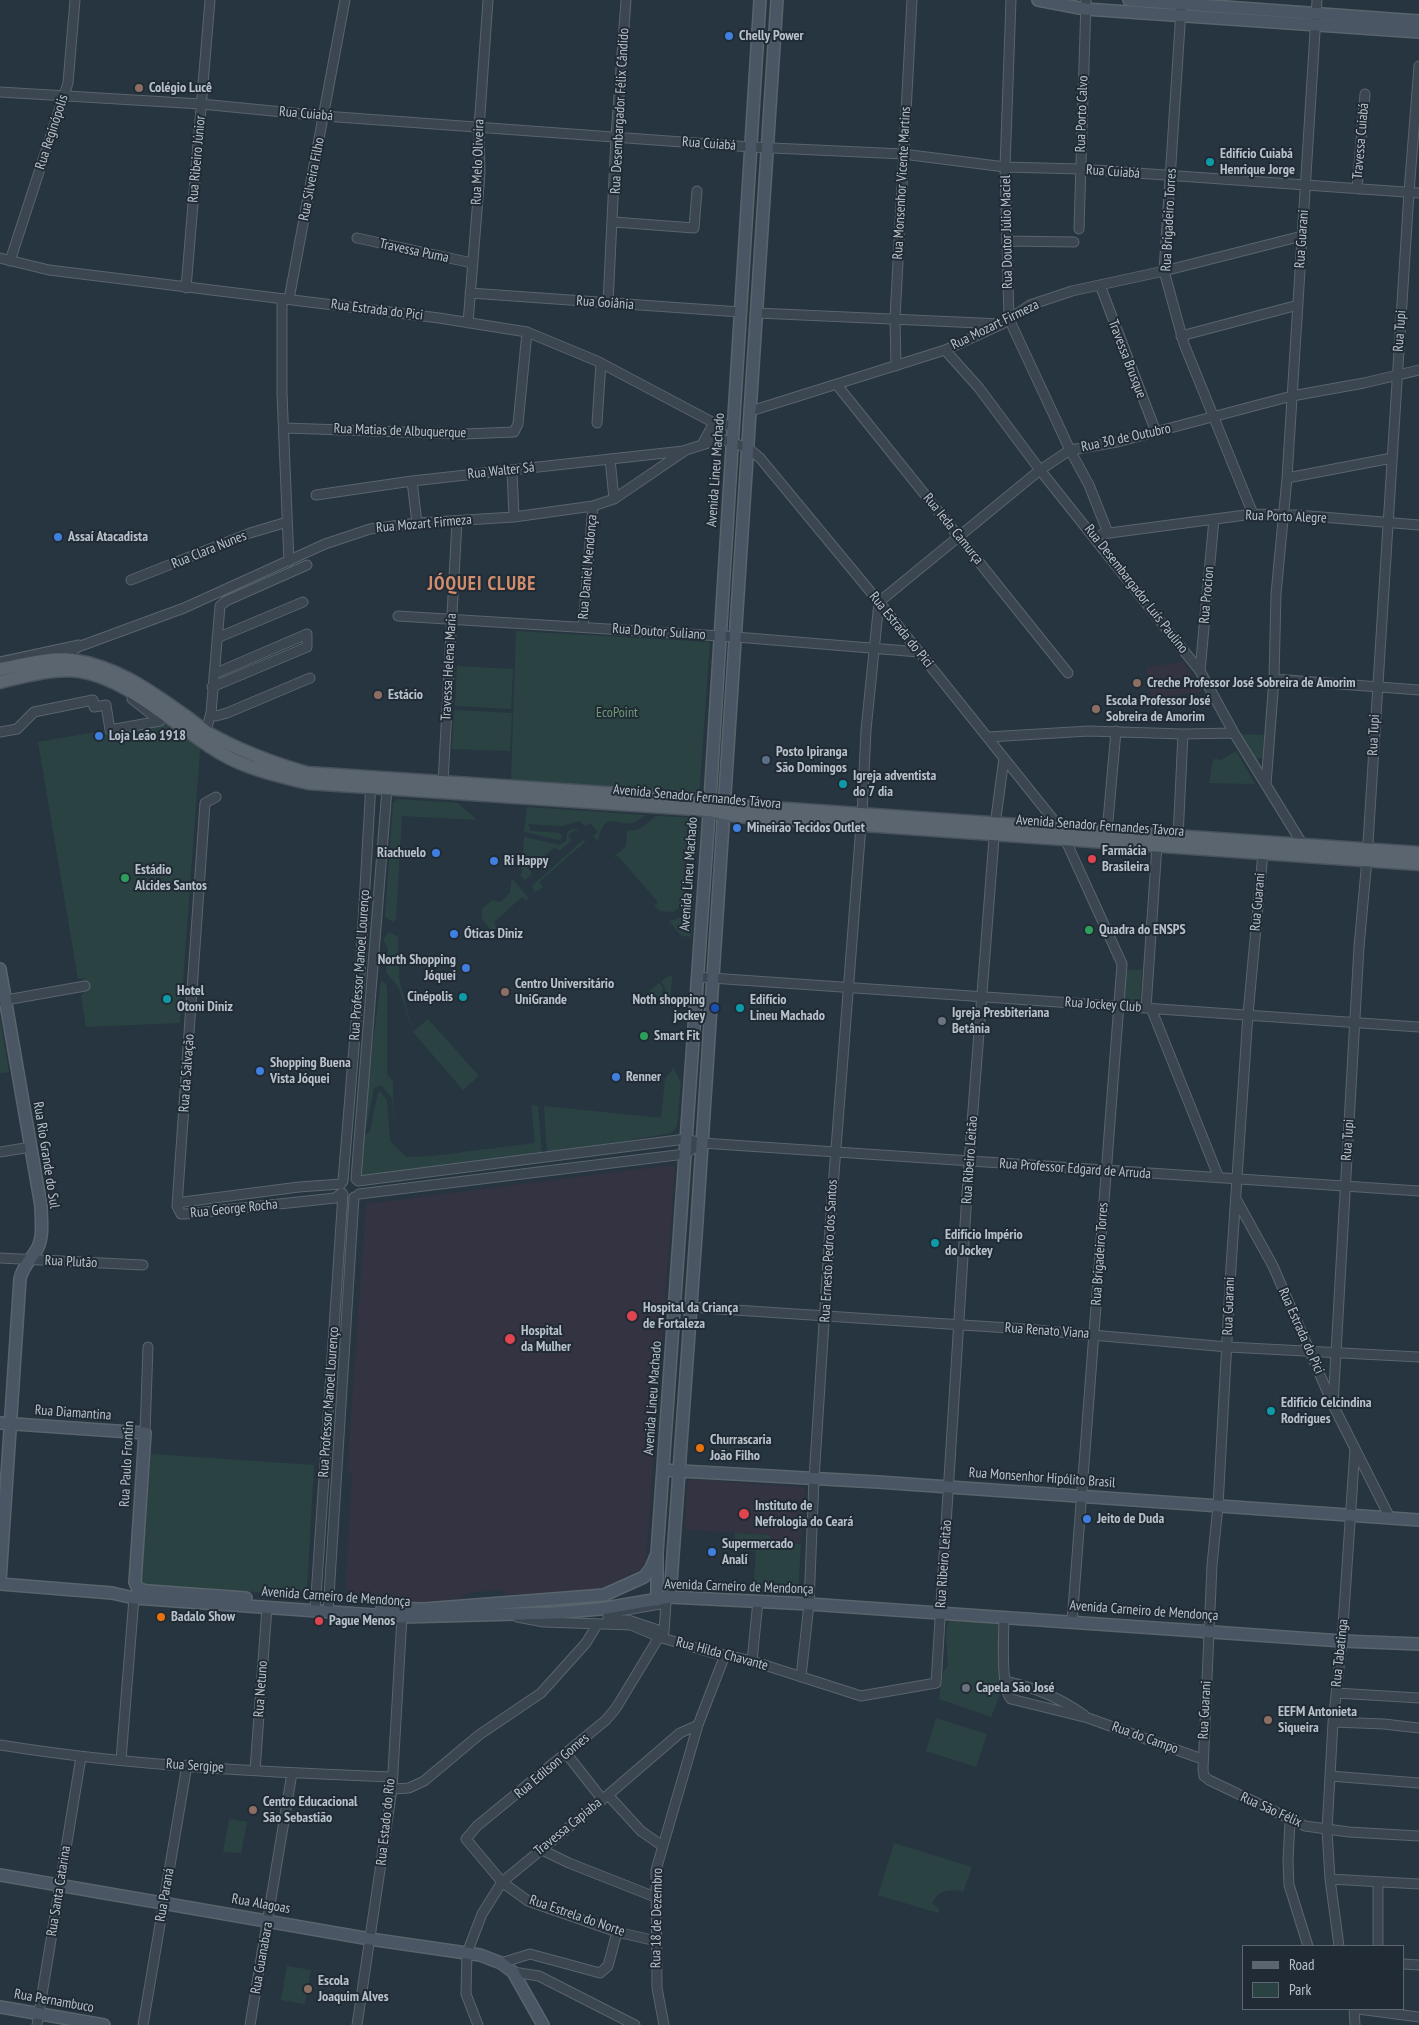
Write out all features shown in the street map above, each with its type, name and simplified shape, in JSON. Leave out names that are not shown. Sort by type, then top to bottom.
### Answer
[{"type":"main road","name":"Avenida Senador Fernandes Távora","points":[[0,669],[32,662],[70,660],[127,677],[206,731],[257,758],[307,773],[372,783],[387,789],[710,805]]},
{"type":"main road","name":"Avenida Senador Fernandes Távora","points":[[0,684],[45,672],[79,671],[86,673],[121,686],[223,754],[272,774],[308,783],[443,783],[710,805],[727,810],[1062,834],[1157,845],[1263,853],[1419,853]]},
{"type":"main road","name":"Avenida Senador Fernandes Távora","points":[[1062,834],[1107,832],[1302,845],[1368,854],[1419,864]]},
{"type":"street","name":"Rua Reginópolis","points":[[10,261],[68,83],[75,0]]},
{"type":"street","name":"Rua Ribeiro Júnior","points":[[186,288],[210,0]]},
{"type":"street","name":"Rua Silveira Filho","points":[[289,561],[284,428],[286,299],[324,116],[345,0]]},
{"type":"street","name":"Rua Melo Oliveira","points":[[468,323],[480,173],[479,128],[488,0]]},
{"type":"street","name":"Rua Desembargador Félix Cândido","points":[[608,303],[614,222],[616,138],[626,0]]},
{"type":"street","name":"Avenida Lineu Machado","points":[[657,1600],[659,1567],[657,1553],[710,805],[760,0]]},
{"type":"street","points":[[670,1597],[713,978],[727,810],[736,637],[777,0]]},
{"type":"street","name":"Rua Monsenhor Vicente Martins","points":[[896,366],[894,318],[912,0]]},
{"type":"street","name":"Rua Doutor Júlio Maciel","points":[[1011,0],[1005,167],[1008,241],[1006,321],[1088,485],[1108,533]]},
{"type":"street","points":[[1038,0],[1085,5],[1181,6],[1316,13],[1419,21]]},
{"type":"street","points":[[1129,0],[1315,25],[1419,32]]},
{"type":"street","name":"Rua Guarani","points":[[1266,785],[1274,679],[1276,594],[1287,478],[1317,0]]},
{"type":"street","name":"Rua Porto Calvo","points":[[1079,229],[1085,5]]},
{"type":"street","name":"Rua Brigadeiro Torres","points":[[1181,6],[1164,271],[1181,336],[1253,514]]},
{"type":"street","name":"Rua Tupi","points":[[1333,1405],[1377,687],[1419,66]]},
{"type":"street","name":"Rua Cuiabá","points":[[0,92],[62,98],[201,104],[324,116],[616,138],[768,148],[903,154],[1005,167],[1080,169],[1419,193]]},
{"type":"street","name":"Travessa Cuiabá","points":[[1357,189],[1365,94]]},
{"type":"street","points":[[614,222],[694,228],[697,191]]},
{"type":"street","name":"Rua Mozart Firmeza","points":[[751,411],[945,350],[1006,321],[1030,305],[1072,291],[1164,271],[1302,236]]},
{"type":"street","name":"Travessa Puma","points":[[357,238],[472,263]]},
{"type":"street","points":[[1008,241],[1074,242]]},
{"type":"street","name":"Rua Estrada do Pici","points":[[0,258],[49,270],[286,299],[527,332],[601,363],[714,422],[734,426]]},
{"type":"street","name":"Travessa Brusque","points":[[1100,285],[1156,432]]},
{"type":"street","name":"Rua Goiânia","points":[[470,293],[740,312]]},
{"type":"street","points":[[1181,336],[1298,304]]},
{"type":"street","points":[[757,313],[1006,321]]},
{"type":"street","name":"Rua Matias de Albuquerque","points":[[284,428],[464,434],[510,433],[515,431],[527,332]]},
{"type":"street","name":"Rua Desembargador Luís Paulino","points":[[945,350],[979,388],[1040,470],[1095,536],[1200,671],[1234,733],[1302,845]]},
{"type":"street","points":[[597,423],[601,363]]},
{"type":"street","name":"Rua 30 de Outubro","points":[[879,602],[960,538],[1040,470],[1070,450],[1156,432],[1292,396],[1398,376],[1419,370]]},
{"type":"street","name":"Rua Ieda Camurça","points":[[838,385],[1068,673]]},
{"type":"street","points":[[703,443],[714,422]]},
{"type":"street","name":"Rua Mozart Firmeza","points":[[70,660],[73,650],[89,643],[184,608],[325,544],[370,529],[416,522],[514,517],[593,506],[614,499],[686,450],[703,443],[722,439],[733,443]]},
{"type":"street","name":"Rua Estrada do Pici","points":[[733,443],[748,448],[760,458],[988,736],[1062,834],[1122,964],[1120,1006]]},
{"type":"street","name":"Rua Walter Sá","points":[[316,495],[412,481],[686,450]]},
{"type":"street","points":[[1287,478],[1392,458]]},
{"type":"street","points":[[610,459],[614,499]]},
{"type":"street","points":[[512,470],[514,517]]},
{"type":"street","points":[[412,481],[416,522]]},
{"type":"street","name":"Rua Daniel Mendonça","points":[[583,627],[593,506]]},
{"type":"street","name":"Rua Porto Alegre","points":[[1095,536],[1253,514],[1419,525]]},
{"type":"street","name":"Rua Procion","points":[[1200,671],[1214,519]]},
{"type":"street","name":"Travessa Helena Maria","points":[[443,783],[457,521]]},
{"type":"street","name":"Rua Clara Nunes","points":[[131,580],[250,533],[287,522]]},
{"type":"street","points":[[206,731],[211,713],[220,606],[226,600],[307,565]]},
{"type":"street","points":[[255,577],[259,587]]},
{"type":"street","points":[[217,638],[303,602]]},
{"type":"street","name":"Rua Ernesto Pedro dos Santos","points":[[801,1677],[809,1604],[814,1479],[835,1152],[862,820],[866,730],[879,602]]},
{"type":"street","name":"Rua Doutor Suliano","points":[[398,616],[736,637],[919,652]]},
{"type":"street","points":[[212,688],[307,647],[307,634],[214,674]]},
{"type":"street","name":"Rua Mozart Firmeza","points":[[0,662],[89,643]]},
{"type":"street","points":[[264,653],[265,665]]},
{"type":"street","points":[[0,684],[63,675],[98,681],[116,688],[160,721],[110,730],[106,705],[94,707],[93,700],[34,712],[17,729],[0,732]]},
{"type":"street","points":[[211,713],[216,716],[227,713],[310,678]]},
{"type":"street","points":[[1274,679],[1419,690]]},
{"type":"street","points":[[1107,832],[1116,731]]},
{"type":"street","points":[[988,736],[1116,731],[1183,734],[1234,733]]},
{"type":"street","points":[[1178,837],[1183,734]]},
{"type":"street","name":"Rua Ribeiro Leitão","points":[[936,1683],[958,1325],[982,997],[995,829],[1004,758]]},
{"type":"street","name":"Rua Professor Manoel Lourenço","points":[[315,1607],[342,1188],[363,926],[372,783]]},
{"type":"street","name":"Rua Professor Manoel Lourenço","points":[[357,1180],[387,789]]},
{"type":"street","name":"Rua da Salvação","points":[[177,1206],[205,803],[216,797]]},
{"type":"street","points":[[1157,845],[1148,1008],[1219,1178]]},
{"type":"street","name":"Rua Guarani","points":[[1202,1759],[1212,1565],[1218,1506],[1248,1014],[1263,853]]},
{"type":"street","points":[[363,926],[376,927]]},
{"type":"street","name":"Rua Rio Grande do Sul","points":[[0,969],[3,1000],[41,1206],[39,1246],[28,1259],[20,1279],[5,1424],[0,1582]]},
{"type":"street","name":"Rua Jockey Club","points":[[697,977],[1419,1027]]},
{"type":"street","points":[[3,1000],[85,986]]},
{"type":"street","name":"Rua Brigadeiro Torres","points":[[1072,1622],[1080,1496],[1120,1006]]},
{"type":"street","points":[[686,1139],[357,1180],[350,1178],[342,1188],[348,1198],[685,1154],[702,1143]]},
{"type":"street","name":"Rua Professor Edgard de Arruda","points":[[686,1139],[702,1143],[1419,1191]]},
{"type":"street","points":[[0,1152],[31,1147]]},
{"type":"street","points":[[357,1180],[361,1188],[357,1196]]},
{"type":"street","name":"Rua George Rocha","points":[[299,1187],[342,1188],[335,1198],[186,1214],[181,1214],[177,1206],[183,1202],[299,1187]]},
{"type":"street","name":"Rua Professor Manoel Lourenço","points":[[328,1608],[357,1196]]},
{"type":"street","name":"Rua Estrada do Pici","points":[[1236,1198],[1273,1266],[1333,1405],[1390,1518]]},
{"type":"street","name":"Rua Plutão","points":[[0,1258],[143,1265]]},
{"type":"street","points":[[676,1281],[692,1282]]},
{"type":"street","name":"Rua Renato Viana","points":[[674,1306],[1094,1334],[1228,1347],[1419,1357]]},
{"type":"street","points":[[672,1340],[688,1341]]},
{"type":"street","name":"Rua Paulo Frontin","points":[[135,1582],[145,1433],[148,1347]]},
{"type":"street","name":"Rua Diamantina","points":[[5,1424],[145,1433]]},
{"type":"street","name":"Rua Tabatinga","points":[[1339,1945],[1330,1879],[1327,1830],[1333,1722],[1342,1641],[1355,1448]]},
{"type":"street","name":"Rua Monsenhor Hipólito Brasil","points":[[663,1470],[949,1487],[1419,1520]]},
{"type":"street","name":"Avenida Carneiro de Mendonça","points":[[328,1608],[424,1609],[604,1595],[644,1577],[651,1568],[657,1553]]},
{"type":"street","name":"Avenida Carneiro de Mendonça","points":[[0,1582],[112,1593],[134,1598],[267,1607],[315,1607]]},
{"type":"street","points":[[112,1593],[135,1582]]},
{"type":"street","name":"Avenida Carneiro de Mendonça","points":[[135,1582],[138,1589],[148,1591],[402,1617],[506,1615],[600,1609],[670,1597],[1210,1630],[1342,1641],[1419,1644]]},
{"type":"street","points":[[121,1760],[134,1598]]},
{"type":"street","points":[[752,1661],[758,1601]]},
{"type":"street","points":[[666,1603],[661,1635],[628,1620],[608,1620],[608,1613],[666,1603]]},
{"type":"street","name":"Rua Netuno","points":[[255,1770],[267,1607]]},
{"type":"street","name":"Rua Hilda Chavante","points":[[506,1615],[544,1622],[631,1625],[866,1696],[936,1683]]},
{"type":"street","name":"Rua Estado do Rio","points":[[356,2025],[392,1789],[391,1778],[402,1617]]},
{"type":"street","name":"Rua do Campo","points":[[1004,1617],[1006,1681],[1007,1691],[1011,1699],[1088,1718],[1202,1759]]},
{"type":"street","points":[[392,1789],[409,1788],[424,1781],[479,1735],[541,1693],[586,1643],[597,1625]]},
{"type":"street","name":"Rua Edilson Gomes","points":[[502,1882],[469,1843],[467,1837],[477,1826],[598,1729],[610,1716],[661,1635]]},
{"type":"street","points":[[698,1725],[726,1655]]},
{"type":"street","name":"Rua do Campo","points":[[1006,1681],[1064,1700],[1088,1718]]},
{"type":"street","points":[[1336,1692],[1419,1698]]},
{"type":"street","points":[[1333,1722],[1384,1724],[1419,1728]]},
{"type":"street","name":"Travessa Capiaba","points":[[478,2025],[466,1994],[467,1953],[482,1914],[502,1882],[680,1733],[698,1725]]},
{"type":"street","name":"Rua 18 de Dezembro","points":[[664,2025],[658,1997],[656,1870],[661,1845],[698,1725]]},
{"type":"street","name":"Rua Sergipe","points":[[0,1746],[81,1757],[292,1773],[391,1778]]},
{"type":"street","points":[[566,1753],[605,1797],[641,1832],[661,1845]]},
{"type":"street","name":"Rua Santa Catarina","points":[[38,2020],[81,1757]]},
{"type":"street","name":"Rua São Félix","points":[[1202,1759],[1204,1774],[1207,1779],[1238,1795],[1270,1808],[1290,1821],[1327,1830],[1419,1836]]},
{"type":"street","name":"Rua Paraná","points":[[143,2025],[187,1765]]},
{"type":"street","name":"Rua Guanabara","points":[[250,2025],[292,1773]]},
{"type":"street","points":[[1330,1776],[1419,1783]]},
{"type":"street","points":[[1290,1821],[1289,1885],[1308,1945]]},
{"type":"street","points":[[540,1849],[655,1898]]},
{"type":"street","name":"Rua Alagoas","points":[[0,1875],[269,1920],[370,1939],[467,1953],[501,1963],[513,1972],[543,2025]]},
{"type":"street","points":[[1330,1879],[1419,1884]]},
{"type":"street","name":"Rua Estrela do Norte","points":[[502,1882],[521,1897],[540,1906],[617,1932],[656,1941]]},
{"type":"street","points":[[1378,1883],[1378,1945]]},
{"type":"street","points":[[501,1963],[530,1954],[600,1973],[608,1966],[617,1932]]},
{"type":"street","points":[[1404,1964],[1419,1965]]},
{"type":"street","name":"Rua Alagoas","points":[[513,1972],[539,1976],[635,2025]]},
{"type":"street","name":"Rua Pernambuco","points":[[0,2007],[38,2020],[104,2025]]},
{"type":"street","points":[[1355,2025],[1356,2010]]},
{"type":"street","points":[[1363,2010],[1419,2018],[1418,2025]]},
{"type":"shaded area","points":[[1184,662],[1203,692],[1150,698],[1146,667]]},
{"type":"shaded area","name":"Hospital da Mulher","points":[[671,1165],[675,1167],[646,1562],[639,1570],[600,1589],[508,1595],[501,1590],[467,1593],[461,1599],[413,1603],[356,1599],[351,1596],[345,1587],[352,1475],[347,1471],[366,1204]]},
{"type":"shaded area","name":"Instituto de Nefrologia do Ceará","points":[[690,1479],[802,1487],[805,1489],[801,1544],[770,1541],[770,1535],[685,1530],[687,1484]]},
{"type":"green space","name":"EcoPoint","points":[[516,631],[710,642],[699,797],[511,780]]},
{"type":"green space","points":[[457,666],[513,669],[511,709],[455,706]]},
{"type":"green space","points":[[454,710],[512,713],[510,751],[452,749]]},
{"type":"green space","name":"Estádio Alcides Santos","points":[[160,721],[200,749],[180,1023],[86,1027],[81,996],[85,990],[84,978],[78,979],[38,742]]},
{"type":"green space","points":[[1240,734],[1264,735],[1262,758],[1255,759]]},
{"type":"green space","points":[[1236,751],[1255,784],[1209,783],[1213,759],[1221,760]]},
{"type":"green space","points":[[398,799],[458,803],[477,820],[402,816],[396,919],[393,922],[385,917],[393,803]]},
{"type":"green space","points":[[527,807],[646,815],[635,822],[608,822],[604,825],[598,841],[593,836],[598,832],[590,823],[586,826],[579,821],[562,826],[528,824],[531,831],[560,833],[562,838],[559,840],[524,832]]},
{"type":"green space","points":[[656,816],[697,818],[699,821],[697,854],[687,877],[682,905],[673,912],[660,911],[654,906],[658,902],[618,856],[613,858],[626,846],[627,831],[640,829]]},
{"type":"green space","points":[[573,829],[577,830],[579,834],[575,830],[568,835],[572,840],[559,851],[555,847],[529,869],[532,874],[525,880],[520,875],[522,873],[524,837],[560,845],[566,841],[567,832]]},
{"type":"green space","points":[[583,840],[591,845],[585,842],[539,882],[543,887],[535,892],[532,886]]},
{"type":"green space","points":[[512,878],[529,899],[526,901],[522,897],[494,922],[497,928],[492,932],[482,919],[482,909],[492,900],[501,902],[510,893]]},
{"type":"green space","points":[[695,878],[691,937],[681,936],[669,921],[685,914],[690,904]]},
{"type":"green space","points":[[389,932],[398,937],[399,978],[413,1032],[399,988],[386,972],[388,949],[383,939]]},
{"type":"green space","points":[[1121,970],[1142,970],[1140,999],[1121,1000]]},
{"type":"green space","points":[[670,975],[672,977],[670,1002],[667,1003],[665,1001],[666,990],[661,981]]},
{"type":"green space","points":[[381,979],[387,986],[387,1074],[393,1081],[394,1129],[392,1098],[381,1085],[374,1088],[366,1128],[362,1131]]},
{"type":"green space","points":[[659,983],[663,987],[661,1002],[645,995]]},
{"type":"green space","points":[[0,1018],[9,1072],[0,1073]]},
{"type":"green space","points":[[428,1019],[479,1076],[463,1090],[413,1032]]},
{"type":"green space","points":[[673,1067],[681,1083],[677,1126],[672,1133],[547,1154],[544,1106],[661,1118],[665,1078],[672,1071]]},
{"type":"green space","points":[[380,1091],[387,1100],[390,1141],[406,1157],[432,1156],[535,1143],[531,1105],[538,1106],[542,1154],[359,1176],[362,1138],[370,1131],[378,1092]]},
{"type":"green space","points":[[151,1454],[314,1465],[307,1589],[300,1595],[144,1585],[141,1580]]},
{"type":"green space","points":[[735,1533],[770,1535],[770,1541],[801,1544],[798,1593],[796,1595],[753,1592],[756,1551],[734,1549]]},
{"type":"green space","points":[[950,1620],[999,1624],[1002,1690],[991,1717],[939,1699],[943,1672],[948,1666],[946,1634]]},
{"type":"green space","points":[[936,1718],[987,1734],[976,1767],[926,1751]]},
{"type":"green space","points":[[229,1819],[247,1822],[241,1853],[223,1852]]},
{"type":"green space","points":[[894,1843],[972,1867],[963,1892],[950,1890],[938,1895],[932,1903],[939,1909],[938,1913],[878,1895]]},
{"type":"green space","points":[[287,1966],[311,1970],[305,2004],[281,2000]]},
{"type":"place","name":"Chelly Power","points":[[729,36]]},
{"type":"place","name":"Colégio Lucê","points":[[139,88]]},
{"type":"place","name":"Edifício Cuiabá Henrique Jorge","points":[[1210,162]]},
{"type":"place","name":"Assaí Atacadista","points":[[58,537]]},
{"type":"place","name":"Creche Professor José Sobreira de Amorim","points":[[1137,683]]},
{"type":"place","name":"Estácio","points":[[378,695]]},
{"type":"place","name":"Escola Professor José Sobreira de Amorim","points":[[1096,709]]},
{"type":"place","name":"Loja Leão 1918","points":[[99,736]]},
{"type":"place","name":"Posto Ipiranga São Domingos","points":[[766,760]]},
{"type":"place","name":"Igreja adventista do 7 dia","points":[[843,784]]},
{"type":"place","name":"Mineirão Tecidos Outlet","points":[[737,828]]},
{"type":"place","name":"Riachuelo","points":[[436,853]]},
{"type":"place","name":"Farmácia Brasileira","points":[[1092,859]]},
{"type":"place","name":"Ri Happy","points":[[494,861]]},
{"type":"place","name":"Estádio Alcides Santos","points":[[125,878]]},
{"type":"place","name":"Quadra do ENSPS","points":[[1089,930]]},
{"type":"place","name":"Óticas Diniz","points":[[454,934]]},
{"type":"place","name":"North Shopping Jóquei","points":[[466,968]]},
{"type":"place","name":"Centro Universitário UniGrande","points":[[505,992]]},
{"type":"place","name":"Cinépolis","points":[[463,997]]},
{"type":"place","name":"Hotel Otoni Diniz","points":[[167,999]]},
{"type":"place","name":"Noth shopping jockey","points":[[715,1008]]},
{"type":"place","name":"Edifício Lineu Machado","points":[[740,1008]]},
{"type":"place","name":"Igreja Presbiteriana Betânia","points":[[942,1021]]},
{"type":"place","name":"Smart Fit","points":[[644,1036]]},
{"type":"place","name":"Shopping Buena Vista Jóquei","points":[[260,1071]]},
{"type":"place","name":"Renner","points":[[616,1077]]},
{"type":"place","name":"Edifício Império do Jockey","points":[[935,1243]]},
{"type":"place","name":"Hospital da Criança de Fortaleza","points":[[632,1316]]},
{"type":"place","name":"Hospital da Mulher","points":[[510,1339]]},
{"type":"place","name":"Edifício Celcindina Rodrigues","points":[[1271,1411]]},
{"type":"place","name":"Churrascaria João Filho","points":[[700,1448]]},
{"type":"place","name":"Instituto de Nefrologia do Ceará","points":[[744,1514]]},
{"type":"place","name":"Jeito de Duda","points":[[1087,1519]]},
{"type":"place","name":"Supermercado Analí","points":[[712,1552]]},
{"type":"place","name":"Badalo Show","points":[[161,1617]]},
{"type":"place","name":"Pague Menos","points":[[319,1621]]},
{"type":"place","name":"Capela São José","points":[[966,1688]]},
{"type":"place","name":"EEFM Antonieta Siqueira","points":[[1268,1720]]},
{"type":"place","name":"Centro Educacional São Sebastião","points":[[253,1810]]},
{"type":"place","name":"Escola Joaquim Alves","points":[[308,1989]]},
{"type":"district","name":"JÓQUEI CLUBE","points":[[482,585]]}]
